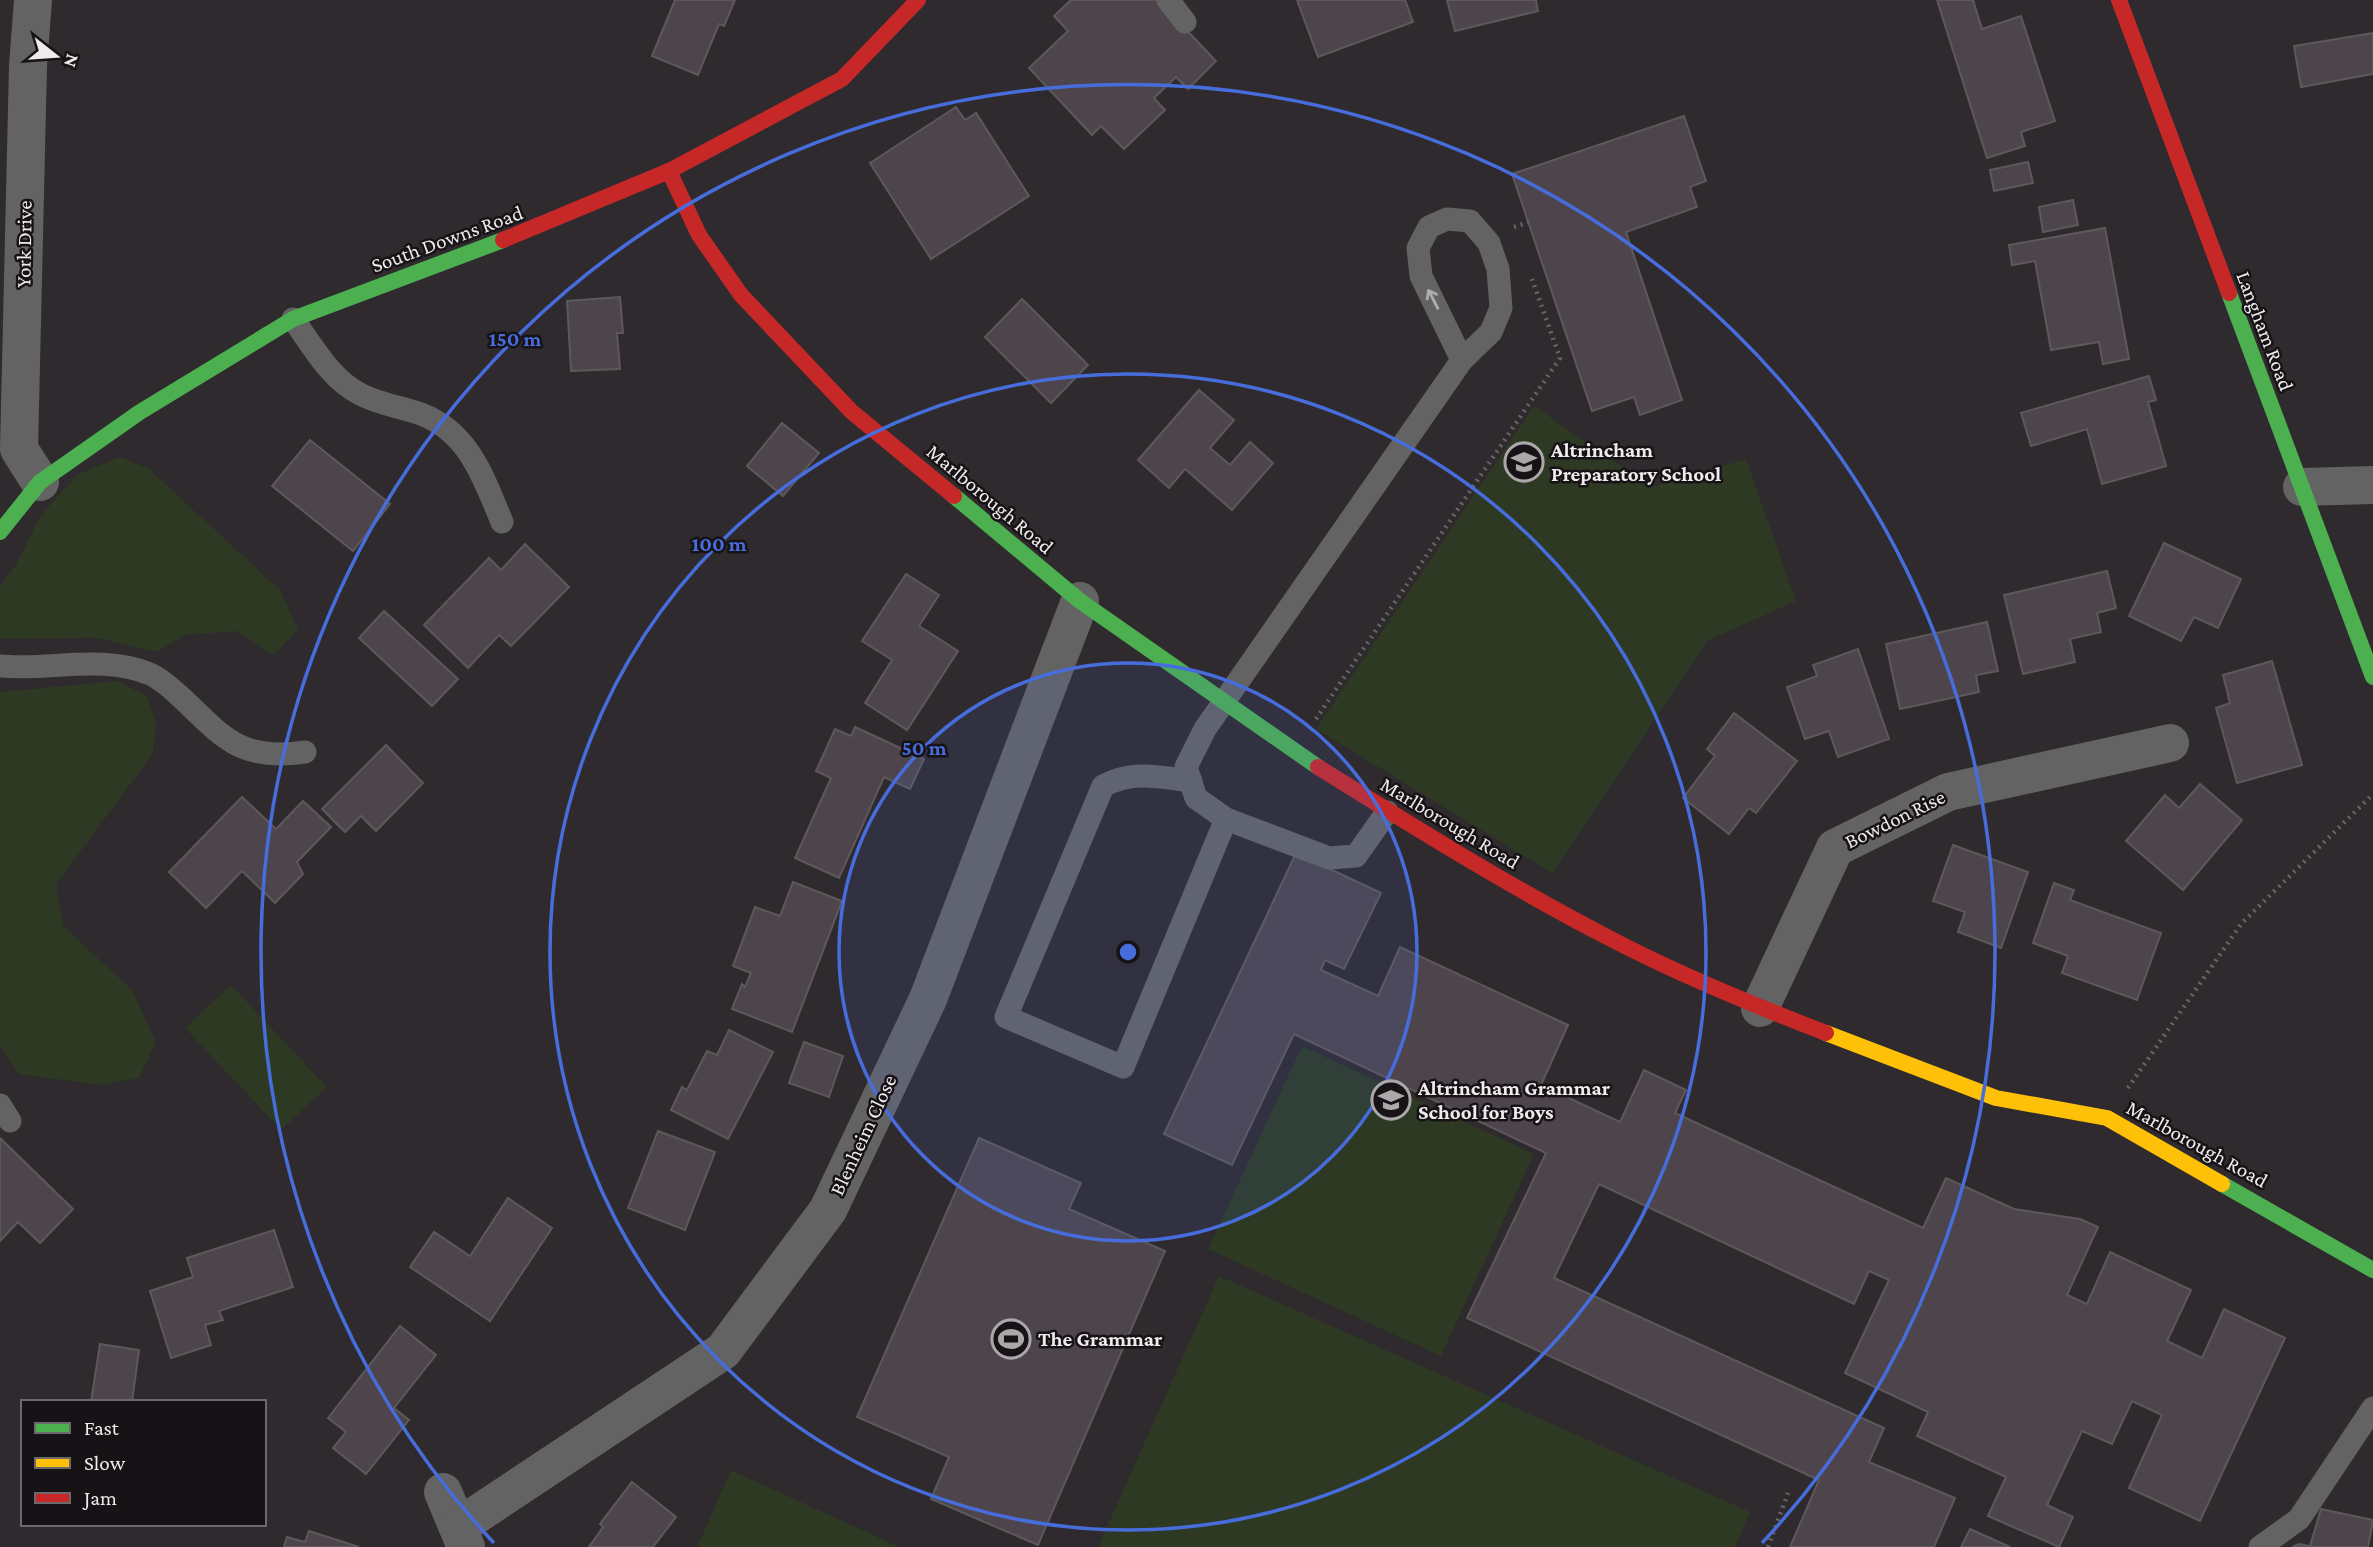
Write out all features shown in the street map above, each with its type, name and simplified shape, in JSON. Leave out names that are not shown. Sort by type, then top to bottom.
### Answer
[{"type":"street","name":"York Drive","points":[[33,0],[28,66],[19,449],[40,482]]},
{"type":"street","name":"South Downs Road","points":[[0,532],[40,482],[139,412],[293,318],[535,228],[670,171],[842,79],[918,0]]},
{"type":"street","name":"Langham Road","points":[[2119,0],[2373,677]]},
{"type":"street","name":"Marlborough Road","points":[[670,171],[699,236],[750,305],[852,412],[1080,601],[1294,752],[1387,812],[1612,940],[1760,1008],[1864,1051],[1996,1098],[2107,1118],[2373,1270]]},
{"type":"street","points":[[2302,487],[2373,485]]},
{"type":"street","name":"Blenheim Close","points":[[443,1492],[462,1537],[723,1351],[828,1210],[928,999],[1080,601]]},
{"type":"street","name":"Bowdon Rise","points":[[1760,1008],[1835,848],[1948,792],[2170,743]]},
{"type":"lane","points":[[1168,0],[1185,22]]},
{"type":"lane","points":[[1387,812],[1356,856],[1329,858],[1226,819],[1196,798],[1186,767],[1205,729],[1462,360],[1491,332],[1501,309],[1498,269],[1489,243],[1470,221],[1447,219],[1429,227],[1418,248],[1421,276],[1462,360]]},
{"type":"lane","points":[[293,318],[335,377],[360,395],[425,415],[461,439],[480,469],[502,522]]},
{"type":"lane","points":[[0,666],[124,666],[152,674],[233,744],[251,753],[277,756],[305,752]]},
{"type":"lane","points":[[1191,781],[1138,775],[1122,776],[1103,786],[1006,1017],[1123,1067],[1226,819]]},
{"type":"lane","points":[[2260,1547],[2299,1519],[2373,1408]]},
{"type":"path","points":[[1519,240],[1514,227],[1529,222]]},
{"type":"path","points":[[1294,752],[1560,358],[1528,266]]},
{"type":"path","points":[[2107,1118],[2241,924],[2373,794]]},
{"type":"path","points":[[1768,1547],[1788,1493]]},
{"type":"green space","points":[[1534,406],[1651,487],[1746,459],[1796,601],[1707,641],[1552,873],[1316,729]]},
{"type":"green space","points":[[120,457],[148,468],[280,590],[298,629],[274,655],[236,631],[185,635],[157,652],[97,638],[0,639],[0,586],[17,563],[40,516],[78,474]]},
{"type":"green space","points":[[117,681],[147,696],[156,722],[153,754],[56,884],[63,926],[132,990],[156,1042],[139,1078],[101,1085],[19,1074],[0,1047],[0,692]]},
{"type":"green space","points":[[231,985],[327,1087],[281,1130],[185,1028]]},
{"type":"green space","points":[[1302,1046],[1534,1154],[1441,1356],[1208,1249]]},
{"type":"green space","points":[[1219,1276],[1750,1512],[1735,1547],[1098,1547]]},
{"type":"green space","points":[[731,1470],[899,1547],[697,1547]]},
{"type":"building","points":[[675,0],[735,0],[724,26],[719,24],[698,75],[652,56]]},
{"type":"building","points":[[1071,0],[1158,0],[1216,61],[1188,89],[1176,77],[1154,98],[1165,110],[1124,149],[1101,126],[1092,135],[1029,68],[1068,31],[1054,16]]},
{"type":"building","points":[[1297,0],[1405,0],[1413,22],[1318,57]]},
{"type":"building","points":[[1447,0],[1536,0],[1538,11],[1455,31]]},
{"type":"building","points":[[1937,0],[1973,0],[1982,29],[2021,16],[2055,121],[2021,132],[2025,146],[1987,158]]},
{"type":"building","points":[[2373,33],[2373,74],[2301,87],[2294,46]]},
{"type":"building","points":[[956,107],[965,120],[976,113],[1029,196],[931,259],[870,163]]},
{"type":"building","points":[[1684,116],[1706,181],[1690,187],[1697,207],[1626,232],[1682,400],[1640,415],[1634,397],[1592,411],[1512,174]]},
{"type":"building","points":[[2028,162],[2033,183],[1994,191],[1990,170]]},
{"type":"building","points":[[2073,200],[2078,225],[2043,232],[2039,207]]},
{"type":"building","points":[[2105,228],[2129,359],[2103,364],[2099,342],[2051,350],[2035,261],[2012,265],[2009,245]]},
{"type":"building","points":[[620,297],[623,333],[617,333],[620,369],[571,371],[567,301]]},
{"type":"building","points":[[1022,299],[1088,365],[1051,403],[985,337]]},
{"type":"building","points":[[2149,376],[2156,400],[2148,402],[2166,466],[2102,484],[2087,429],[2031,446],[2021,413]]},
{"type":"building","points":[[1199,390],[1234,420],[1210,448],[1230,465],[1250,442],[1273,463],[1232,510],[1185,469],[1169,488],[1138,460]]},
{"type":"building","points":[[782,423],[819,453],[783,496],[747,466]]},
{"type":"building","points":[[310,440],[390,504],[353,551],[272,486]]},
{"type":"building","points":[[2164,543],[2241,579],[2218,628],[2194,617],[2181,641],[2129,616]]},
{"type":"building","points":[[525,544],[569,587],[511,646],[499,635],[468,668],[424,625],[489,558],[501,570]]},
{"type":"building","points":[[2107,571],[2116,608],[2097,613],[2101,632],[2070,639],[2075,662],[2023,674],[2004,595]]},
{"type":"building","points":[[906,574],[939,595],[919,626],[958,651],[907,730],[865,703],[892,660],[862,641]]},
{"type":"building","points":[[384,611],[458,679],[432,706],[359,638]]},
{"type":"building","points":[[1987,622],[1998,671],[1976,675],[1979,692],[1900,709],[1886,644]]},
{"type":"building","points":[[1858,649],[1889,739],[1838,757],[1829,731],[1805,739],[1787,687],[1817,676],[1813,665]]},
{"type":"building","points":[[2272,661],[2302,765],[2237,783],[2216,708],[2230,703],[2223,675]]},
{"type":"building","points":[[1734,713],[1797,761],[1756,813],[1749,808],[1729,834],[1683,798],[1715,756],[1707,749]]},
{"type":"building","points":[[855,727],[924,759],[910,789],[884,777],[839,878],[795,858],[831,778],[816,771],[835,729],[851,736]]},
{"type":"building","points":[[386,745],[423,783],[376,831],[361,816],[345,832],[322,809]]},
{"type":"building","points":[[2200,784],[2242,820],[2183,890],[2126,841],[2165,795],[2179,808]]},
{"type":"building","points":[[242,797],[276,829],[303,801],[331,827],[297,862],[303,874],[275,903],[242,871],[206,908],[169,872]]},
{"type":"building","points":[[1953,845],[2028,872],[2001,948],[1958,932],[1965,912],[1933,901]]},
{"type":"building","points":[[1296,853],[1381,893],[1344,969],[1325,960],[1321,970],[1378,996],[1400,947],[1568,1025],[1541,1085],[1620,1122],[1644,1070],[1686,1090],[1675,1113],[1923,1228],[1946,1178],[2014,1209],[2080,1219],[2098,1227],[2067,1295],[2087,1304],[2110,1252],[2191,1290],[2167,1341],[2202,1358],[2224,1309],[2285,1338],[2200,1521],[2129,1488],[2162,1415],[2132,1401],[2112,1444],[2082,1431],[2047,1505],[2073,1517],[2059,1547],[1988,1516],[2006,1477],[1917,1436],[1928,1412],[1845,1373],[1889,1280],[1869,1271],[1854,1304],[1599,1184],[1554,1278],[1884,1428],[1869,1462],[1955,1498],[1934,1547],[1790,1547],[1819,1480],[1467,1318],[1546,1153],[1294,1034],[1232,1165],[1164,1134]]},
{"type":"building","points":[[793,882],[842,901],[792,1032],[732,1009],[742,984],[745,987],[751,973],[733,966],[755,907],[780,916]]},
{"type":"building","points":[[2054,883],[2074,890],[2070,900],[2161,933],[2137,1000],[2062,973],[2068,956],[2033,943]]},
{"type":"building","points":[[729,1030],[773,1052],[728,1139],[671,1110],[682,1087],[687,1090],[707,1051],[717,1055]]},
{"type":"building","points":[[804,1042],[843,1056],[829,1097],[789,1083]]},
{"type":"building","points":[[658,1131],[715,1152],[685,1230],[628,1208]]},
{"type":"building","points":[[0,1138],[73,1209],[40,1243],[18,1222],[0,1241]]},
{"type":"building","points":[[979,1138],[1081,1183],[1069,1209],[1165,1251],[1038,1545],[931,1499],[949,1457],[857,1417]]},
{"type":"building","points":[[508,1198],[552,1228],[490,1321],[410,1267],[434,1232],[470,1256]]},
{"type":"building","points":[[274,1230],[293,1287],[219,1311],[223,1320],[205,1325],[211,1345],[171,1358],[150,1291],[193,1277],[187,1258]]},
{"type":"building","points":[[400,1326],[436,1355],[394,1408],[409,1420],[366,1474],[333,1448],[346,1432],[328,1418]]},
{"type":"building","points":[[100,1344],[139,1350],[132,1400],[91,1400]]},
{"type":"building","points":[[632,1482],[676,1517],[653,1547],[589,1547],[603,1527],[600,1524]]},
{"type":"building","points":[[2321,1509],[2373,1520],[2368,1547],[2292,1547],[2299,1544],[2310,1546]]},
{"type":"building","points":[[1970,1529],[2010,1547],[1961,1547]]},
{"type":"building","points":[[309,1531],[359,1547],[284,1547],[287,1537],[305,1542]]},
{"type":"traffic: fast","points":[[0,532],[40,482],[140,412],[293,319],[503,240]]},
{"type":"traffic: fast","points":[[2229,293],[2373,677]]},
{"type":"traffic: fast","points":[[954,496],[1080,601],[1318,767]]},
{"type":"traffic: fast","points":[[2222,1184],[2373,1270]]},
{"type":"traffic: slow","points":[[1826,1033],[1996,1098],[2107,1118],[2222,1184]]},
{"type":"traffic: jam","points":[[503,240],[669,171],[842,79],[918,0]]},
{"type":"traffic: jam","points":[[2119,0],[2229,293]]},
{"type":"traffic: jam","points":[[669,171],[699,235],[741,295],[852,412],[954,496]]},
{"type":"traffic: jam","points":[[1318,767],[1499,878],[1611,939],[1717,989],[1826,1033]]},
{"type":"place","name":"Altrincham Preparatory School","points":[[1524,462]]},
{"type":"place","name":"Altrincham Grammar School for Boys","points":[[1391,1100]]},
{"type":"place","name":"The Grammar","points":[[1011,1339]]}]
